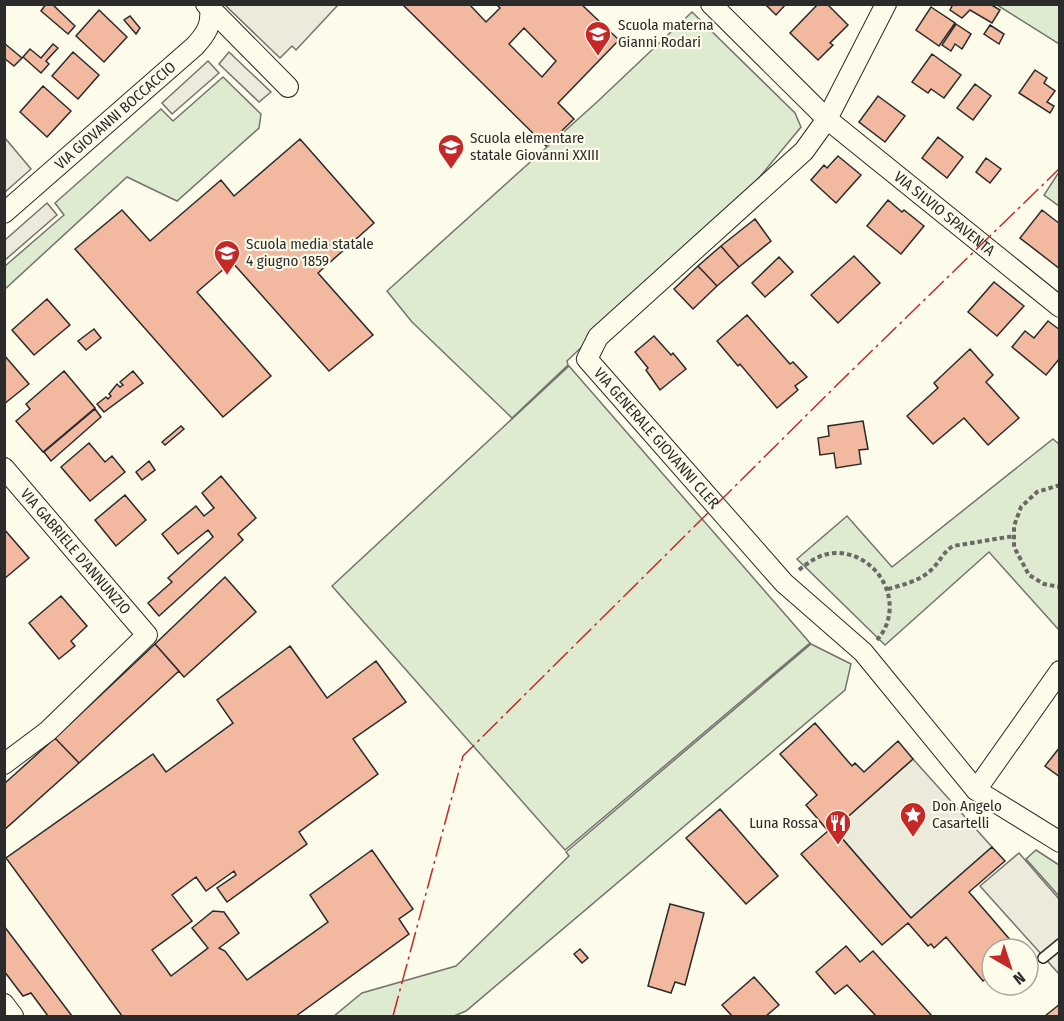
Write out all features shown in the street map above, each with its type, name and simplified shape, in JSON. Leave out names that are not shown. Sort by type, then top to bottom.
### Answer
[{"type":"street","name":"VIA SILVIO SPAVENTA","points":[[711,4],[827,119],[1059,307]]},
{"type":"street","name":"VIA GENERALE GIOVANNI CLER","points":[[886,4],[827,119],[804,151],[598,337],[586,359],[784,583],[863,652],[976,790],[1059,842]]},
{"type":"street","points":[[208,6],[288,87]]},
{"type":"street","name":"VIA GIOVANNI BOCCACCIO","points":[[4,213],[195,46],[206,34],[211,20],[208,6]]},
{"type":"street","name":"VIA GABRIELE D'ANNUNZIO","points":[[4,468],[147,635],[48,731],[4,765]]},
{"type":"street","points":[[976,790],[1059,671]]},
{"type":"street","points":[[4,1004],[13,1017]]},
{"type":"lane","points":[[1043,958],[1059,944]]},
{"type":"path","points":[[1059,485],[1037,492],[1021,507],[1014,526],[1014,548],[1029,575],[1044,584],[1059,587]]},
{"type":"path","points":[[888,589],[920,577],[931,570],[944,551],[953,546],[1014,536]]},
{"type":"path","points":[[784,583],[816,557],[836,553],[860,558],[877,571],[888,589],[889,619],[879,638],[863,652]]},
{"type":"green space","points":[[997,5],[1059,5],[1059,44]]},
{"type":"green space","points":[[692,12],[795,113],[801,127],[758,179],[567,361],[568,365],[512,418],[412,322],[387,291],[597,102]]},
{"type":"green space","points":[[223,77],[261,114],[259,128],[177,201],[127,177],[5,289],[5,266],[64,215],[55,203],[161,109],[173,121]]},
{"type":"green space","points":[[1059,172],[1059,206],[1044,195]]},
{"type":"green space","points":[[569,366],[810,643],[565,850],[332,586]]},
{"type":"green space","points":[[1053,439],[1060,445],[1059,630],[989,552],[885,645],[797,559],[847,516],[892,567]]},
{"type":"green space","points":[[811,644],[851,664],[845,690],[466,1011],[454,1016],[334,1016],[362,993],[456,966],[569,856],[566,852]]},
{"type":"green space","points":[[1036,850],[1059,865],[1059,896],[1026,859]]},
{"type":"shaded area","points":[[225,5],[338,5],[296,50],[292,46],[280,58]]},
{"type":"shaded area","points":[[229,52],[271,92],[259,102],[219,64]]},
{"type":"shaded area","points":[[208,61],[219,73],[172,114],[162,103]]},
{"type":"shaded area","points":[[5,138],[31,169],[4,192]]},
{"type":"shaded area","points":[[47,203],[57,215],[5,260],[5,240]]},
{"type":"shaded area","name":"Don Angelo Casartelli","points":[[913,759],[992,847],[911,918],[834,829]]},
{"type":"shaded area","points":[[1019,853],[1059,899],[1059,974],[1040,953],[1040,937],[1026,937],[980,886]]},
{"type":"building","points":[[46,4],[52,4],[75,26],[68,34],[41,11]]},
{"type":"building","points":[[402,4],[469,4],[486,22],[500,8],[496,4],[581,4],[619,40],[558,103],[574,119],[546,146]],"holes":[[[524,28],[556,61],[542,77],[509,44]]]},
{"type":"building","points":[[765,4],[786,4],[776,15]]},
{"type":"building","points":[[818,4],[827,4],[848,25],[830,43],[833,45],[818,60],[790,33]]},
{"type":"building","points":[[953,4],[990,4],[1000,10],[992,23],[970,10],[962,18],[950,10]]},
{"type":"building","points":[[931,7],[955,23],[939,46],[916,30]]},
{"type":"building","points":[[99,10],[127,37],[104,62],[76,36]]},
{"type":"building","points":[[130,16],[140,28],[136,34],[124,20]]},
{"type":"building","points":[[956,24],[971,34],[962,49],[955,44],[951,51],[942,45]]},
{"type":"building","points":[[990,25],[1004,34],[999,44],[984,34]]},
{"type":"building","points":[[4,43],[22,58],[14,66],[4,58]]},
{"type":"building","points":[[53,44],[58,48],[46,61],[49,64],[41,73],[23,57],[30,49],[41,58]]},
{"type":"building","points":[[73,52],[99,75],[78,99],[52,76]]},
{"type":"building","points":[[932,54],[961,75],[944,98],[931,89],[928,93],[912,82]]},
{"type":"building","points":[[1035,70],[1047,78],[1044,83],[1055,91],[1047,102],[1054,106],[1050,113],[1019,93]]},
{"type":"building","points":[[975,84],[991,96],[973,120],[957,108]]},
{"type":"building","points":[[43,86],[71,111],[47,137],[20,112]]},
{"type":"building","points":[[878,96],[905,116],[885,142],[859,122]]},
{"type":"building","points":[[938,137],[963,157],[947,178],[922,158]]},
{"type":"building","points":[[300,139],[374,223],[318,273],[373,335],[329,371],[232,262],[197,292],[271,376],[223,417],[75,249],[122,210],[150,241],[221,180],[234,196]]},
{"type":"building","points":[[838,156],[861,175],[836,203],[811,180],[824,165],[827,168]]},
{"type":"building","points":[[986,158],[1001,169],[990,183],[976,172]]},
{"type":"building","points":[[888,200],[924,226],[901,254],[867,226]]},
{"type":"building","points":[[1042,210],[1060,224],[1060,269],[1020,238]]},
{"type":"building","points":[[755,219],[771,241],[739,267],[721,246]]},
{"type":"building","points":[[721,246],[739,267],[717,286],[698,266]]},
{"type":"building","points":[[854,256],[880,283],[838,323],[811,295]]},
{"type":"building","points":[[779,257],[793,272],[765,297],[752,283]]},
{"type":"building","points":[[698,266],[717,286],[693,309],[674,289]]},
{"type":"building","points":[[994,282],[1024,306],[997,336],[968,312]]},
{"type":"building","points":[[47,299],[70,325],[34,355],[12,330]]},
{"type":"building","points":[[747,315],[790,364],[793,362],[807,377],[795,386],[798,390],[777,408],[717,341]]},
{"type":"building","points":[[1048,321],[1060,330],[1060,358],[1046,375],[1012,347],[1025,331],[1034,338]]},
{"type":"building","points":[[94,329],[101,338],[86,350],[78,341]]},
{"type":"building","points":[[654,336],[671,355],[673,353],[686,369],[660,390],[646,370],[648,368],[635,352]]},
{"type":"building","points":[[970,349],[993,375],[986,382],[1019,418],[988,445],[964,418],[933,444],[907,416],[938,388],[934,383]]},
{"type":"building","points":[[4,355],[29,384],[4,404]]},
{"type":"building","points":[[64,371],[95,408],[43,452],[16,421],[30,409],[26,404]]},
{"type":"building","points":[[133,371],[143,383],[104,412],[97,404],[106,397],[108,399],[117,384],[120,387],[123,385],[120,382]]},
{"type":"building","points":[[95,409],[101,417],[51,461],[44,452]]},
{"type":"building","points":[[863,421],[868,449],[859,450],[861,464],[836,468],[834,453],[820,455],[818,438],[829,436],[828,426]]},
{"type":"building","points":[[181,426],[184,429],[165,445],[162,442]]},
{"type":"building","points":[[89,443],[105,462],[112,456],[125,472],[90,501],[61,467]]},
{"type":"building","points":[[149,461],[155,470],[142,480],[136,472]]},
{"type":"building","points":[[221,476],[256,518],[238,534],[243,540],[159,616],[148,603],[172,582],[168,578],[213,537],[208,530],[178,554],[162,534],[196,506],[204,516],[214,508],[202,493]]},
{"type":"building","points":[[125,495],[146,520],[116,546],[95,520]]},
{"type":"building","points":[[4,529],[29,558],[4,579]]},
{"type":"building","points":[[225,577],[256,612],[184,677],[155,644]]},
{"type":"building","points":[[61,596],[87,626],[71,641],[75,646],[59,659],[29,623]]},
{"type":"building","points":[[155,644],[179,671],[79,763],[55,738]]},
{"type":"building","points":[[290,646],[327,698],[376,661],[406,702],[353,739],[378,774],[299,832],[307,844],[227,902],[217,888],[236,875],[234,871],[206,891],[196,877],[172,895],[192,921],[152,950],[171,976],[208,948],[192,928],[213,911],[224,912],[239,933],[219,948],[225,951],[247,980],[328,922],[310,895],[372,850],[413,909],[399,919],[409,934],[296,1016],[122,1016],[6,858],[153,754],[166,772],[233,723],[217,700]]},
{"type":"building","points":[[815,723],[852,766],[855,763],[864,772],[898,741],[913,759],[834,829],[911,918],[992,847],[1005,861],[969,892],[1008,937],[980,937],[980,977],[946,937],[934,948],[931,944],[928,946],[908,923],[882,945],[801,854],[828,831],[806,805],[817,795],[780,754]]},
{"type":"building","points":[[55,738],[79,763],[4,830],[4,784]]},
{"type":"building","points":[[1060,747],[1060,777],[1045,766]]},
{"type":"building","points":[[720,809],[778,876],[746,904],[686,838]]},
{"type":"building","points":[[670,904],[704,913],[685,985],[675,982],[671,993],[648,986]]},
{"type":"building","points":[[4,926],[72,1016],[48,1016],[31,993],[23,996],[4,971]]},
{"type":"building","points":[[846,946],[860,962],[873,951],[932,1016],[876,1016],[847,985],[835,994],[816,972]]},
{"type":"building","points":[[580,949],[588,958],[582,963],[574,954]]},
{"type":"building","points":[[754,977],[779,1005],[766,1016],[732,1016],[722,1005]]},
{"type":"building","points":[[1060,1004],[1060,1016],[1045,1016]]},
{"type":"power","points":[[393,1016],[463,756],[844,378],[1060,168]]},
{"type":"place","name":"Scuola materna Gianni Rodari","points":[[598,57]]},
{"type":"place","name":"Scuola elementare statale Giovanni XXIII","points":[[451,170]]},
{"type":"place","name":"Scuola media statale 4 giugno 1859","points":[[227,276]]},
{"type":"place","name":"Don Angelo Casartelli","points":[[913,838]]},
{"type":"place","name":"Luna Rossa","points":[[838,846]]}]
